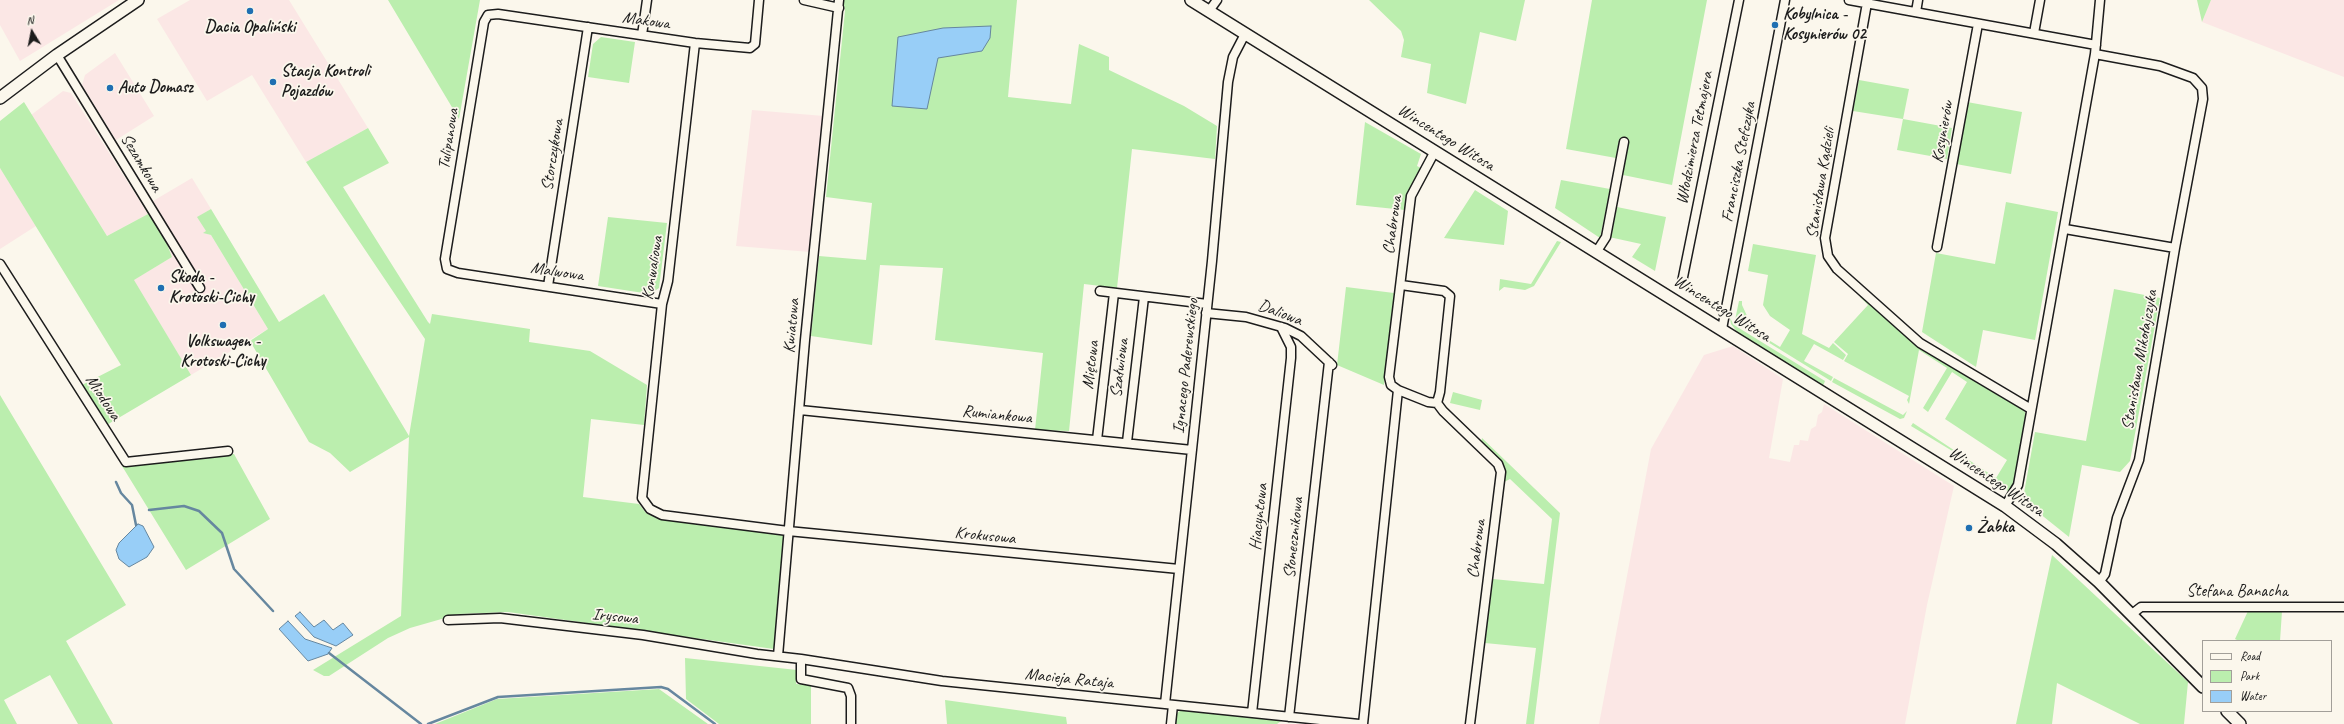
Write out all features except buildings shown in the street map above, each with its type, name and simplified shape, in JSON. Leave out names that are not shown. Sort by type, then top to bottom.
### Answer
[{"type":"street","points":[[0,98],[57,55],[138,0]]},
{"type":"street","points":[[642,35],[647,0]]},
{"type":"street","name":"Makowa","points":[[488,15],[498,14],[695,43],[746,48],[753,46],[759,0]]},
{"type":"street","points":[[804,0],[839,4]]},
{"type":"street","name":"Wincentego Witosa","points":[[1191,0],[2005,506],[2056,544],[2099,582],[2202,685]]},
{"type":"street","points":[[1209,11],[1217,0]]},
{"type":"street","name":"Włodzimierza Tetmajera","points":[[1682,282],[1739,0]]},
{"type":"street","name":"Franciszka Stefczyka","points":[[1722,329],[1785,0]]},
{"type":"street","points":[[1849,0],[2096,45]]},
{"type":"street","points":[[1916,12],[1918,0]]},
{"type":"street","points":[[2034,33],[2040,0]]},
{"type":"street","points":[[2005,506],[2018,485],[2065,229],[2095,54],[2100,0]]},
{"type":"street","name":"Kwiatowa","points":[[778,656],[788,531],[839,4]]},
{"type":"street","name":"Stanisława Kądzieli","points":[[1867,4],[1825,238],[1828,256],[1837,269],[1920,343],[2032,409]]},
{"type":"street","name":"Tulipanowa","points":[[447,269],[445,259],[484,22],[488,15]]},
{"type":"street","name":"Kosynierów","points":[[1937,247],[1978,24]]},
{"type":"street","name":"Storczykowa","points":[[548,286],[588,27]]},
{"type":"street","name":"Ignacego Paderewskiego","points":[[1171,724],[1169,705],[1179,569],[1207,309],[1228,82],[1233,57],[1245,34]]},
{"type":"street","name":"Konwaliowa","points":[[642,498],[662,304],[668,281],[695,43]]},
{"type":"street","name":"Stanisława Mikołajczyka","points":[[2095,54],[2160,66],[2193,78],[2202,88],[2203,99],[2138,460],[2117,518],[2106,574],[2099,582]]},
{"type":"street","name":"Sezamkowa","points":[[57,55],[200,288]]},
{"type":"street","points":[[1597,252],[1606,236],[1624,142]]},
{"type":"street","name":"Chabrowa","points":[[1398,390],[1391,385],[1390,376],[1411,196],[1435,151]]},
{"type":"street","points":[[2065,229],[2176,248]]},
{"type":"street","name":"Miodowa","points":[[0,264],[126,462],[228,451]]},
{"type":"street","name":"Malwowa","points":[[447,269],[458,273],[662,304]]},
{"type":"street","points":[[1363,724],[1398,390],[1428,402],[1437,403],[1440,392],[1450,296],[1444,291],[1401,285]]},
{"type":"street","name":"Daliowa","points":[[1100,291],[1144,297],[1246,316],[1281,327],[1301,336],[1330,363]]},
{"type":"street","name":"Miętowa","points":[[1097,440],[1114,293]]},
{"type":"street","name":"Szałwiowa","points":[[1127,442],[1144,297]]},
{"type":"street","name":"Hiacyntowa","points":[[1252,713],[1291,358],[1291,347],[1281,327]]},
{"type":"street","name":"Słonecznikowa","points":[[1289,717],[1330,363]]},
{"type":"street","name":"Chabrowa","points":[[1437,403],[1443,411],[1498,464],[1501,472],[1470,724]]},
{"type":"street","name":"Rumiankowa","points":[[800,410],[1127,442],[1192,450]]},
{"type":"street","name":"Krokusowa","points":[[642,498],[650,509],[662,514],[788,531],[1179,569]]},
{"type":"street","name":"Stefana Banacha","points":[[2132,614],[2141,607],[2344,607]]},
{"type":"street","name":"Irysowa","points":[[448,620],[500,618],[643,635],[757,654],[778,656]]},
{"type":"street","name":"Macieja Rataja","points":[[778,656],[942,681],[1359,724]]},
{"type":"street","points":[[801,659],[801,679],[848,688],[851,696],[851,724]]},
{"type":"street","points":[[2228,712],[2240,724]]},
{"type":"shaded area","points":[[0,0],[119,0],[20,61],[0,25]]},
{"type":"shaded area","points":[[190,0],[289,0],[368,128],[306,162],[252,75],[207,101],[157,19]]},
{"type":"shaded area","points":[[2211,0],[2344,0],[2344,77],[2202,22]]},
{"type":"shaded area","points":[[115,53],[154,116],[116,140],[82,85],[85,75]]},
{"type":"shaded area","points":[[63,91],[71,93],[148,214],[107,236],[31,115]]},
{"type":"shaded area","points":[[752,110],[824,116],[810,252],[736,246]]},
{"type":"shaded area","points":[[0,168],[36,226],[0,249]]},
{"type":"shaded area","points":[[192,178],[211,209],[198,217],[207,231],[204,233],[211,235],[268,329],[191,375],[133,280],[172,257],[170,252],[180,247],[153,201]]},
{"type":"shaded area","points":[[1733,346],[1783,379],[1769,458],[1790,462],[1794,445],[1799,445],[1800,440],[1808,441],[1811,429],[1816,426],[1818,415],[1822,412],[1824,404],[1954,486],[1927,605],[1905,724],[1599,724],[1651,449],[1704,355]]},
{"type":"green space","points":[[388,0],[480,0],[459,119]]},
{"type":"green space","points":[[843,0],[1017,0],[1008,97],[1071,104],[1079,44],[1109,57],[1109,70],[1184,106],[1217,126],[1215,159],[1132,149],[1117,288],[1084,284],[1069,431],[1035,430],[1043,353],[935,340],[943,268],[880,265],[872,345],[811,336],[819,256],[866,260],[872,203],[826,197],[845,11]]},
{"type":"green space","points":[[1369,0],[1525,0],[1516,41],[1480,32],[1466,104],[1427,93],[1431,64],[1401,57],[1404,40],[1401,31]]},
{"type":"green space","points":[[1592,0],[1707,0],[1672,185],[1623,175],[1629,141],[1619,140],[1616,158],[1566,149]]},
{"type":"green space","points":[[2197,0],[2211,0],[2202,22]]},
{"type":"green space","points":[[601,37],[635,42],[629,83],[588,77],[593,44]]},
{"type":"green space","points":[[1859,80],[1909,89],[1903,119],[1853,111]]},
{"type":"green space","points":[[24,102],[107,236],[148,214],[108,145],[165,239],[172,257],[134,280],[191,375],[105,426],[80,386],[121,365],[0,168],[0,121]]},
{"type":"green space","points":[[1967,102],[2022,112],[2011,174],[1956,164]]},
{"type":"green space","points":[[1903,119],[1952,128],[1947,159],[1897,150]]},
{"type":"green space","points":[[1365,122],[1421,154],[1417,166],[1421,168],[1408,193],[1405,210],[1356,205]]},
{"type":"green space","points":[[368,128],[389,163],[343,187],[430,324],[432,314],[530,329],[529,342],[590,351],[647,385],[644,425],[591,419],[583,497],[639,504],[646,513],[658,519],[784,533],[774,649],[508,612],[459,614],[410,628],[388,638],[329,676],[324,676],[313,670],[401,616],[409,437],[350,472],[330,453],[309,442],[250,341],[268,329],[211,235],[203,233],[206,231],[197,217],[211,209],[279,322],[324,294],[409,436],[425,339],[306,162]]},
{"type":"green space","points":[[1561,180],[1610,189],[1600,238],[1555,208]]},
{"type":"green space","points":[[1475,190],[1508,211],[1504,245],[1444,238]]},
{"type":"green space","points":[[2006,202],[2058,212],[2035,340],[1983,330],[1976,367],[1922,332],[1936,253],[1995,264]]},
{"type":"green space","points":[[1617,207],[1666,217],[1655,271],[1632,257],[1641,244],[1609,237],[1612,234]]},
{"type":"green space","points":[[608,217],[667,223],[659,288],[650,294],[598,286]]},
{"type":"green space","points":[[1557,241],[1561,242],[1534,286],[1525,290],[1504,287],[1499,291],[1500,279],[1531,284]]},
{"type":"green space","points":[[1753,244],[1816,255],[1802,334],[1829,348],[1833,343],[1846,355],[1843,360],[1814,344],[1804,361],[1833,377],[1831,381],[1737,323],[1735,320],[1739,301],[1742,301],[1742,305],[1754,331],[1780,347],[1790,330],[1770,316],[1763,305],[1768,275],[1748,271]]},
{"type":"green space","points":[[1346,287],[1394,293],[1384,385],[1337,365]]},
{"type":"green space","points":[[2114,289],[2160,298],[2130,461],[2120,472],[2082,465],[2069,537],[2029,505],[2024,493],[2035,432],[2086,441]]},
{"type":"green space","points":[[1862,295],[1909,337],[2024,410],[2026,415],[2013,485],[2009,492],[1954,452],[1911,426],[1913,423],[1996,478],[2007,460],[1945,419],[1967,382],[1952,372],[1928,412],[1923,408],[1947,368],[1919,350],[1909,404],[1907,400],[1909,396],[1844,361],[1848,354],[1834,342],[1868,305],[1860,297]]},
{"type":"green space","points":[[1730,318],[1734,325],[1825,381],[1823,386],[1738,333],[1731,324]]},
{"type":"green space","points":[[1834,378],[1903,415],[1907,411],[1904,418],[1900,419],[1832,382]]},
{"type":"green space","points":[[1453,392],[1482,400],[1480,410],[1450,403]]},
{"type":"green space","points":[[0,395],[126,605],[66,641],[113,724],[78,724],[50,675],[4,700],[17,724],[0,724]]},
{"type":"green space","points":[[1482,438],[1560,513],[1534,724],[1526,724],[1536,648],[1485,643],[1493,579],[1544,584],[1552,519],[1510,479],[1504,482],[1504,466],[1481,443]]},
{"type":"green space","points":[[234,454],[270,519],[186,570],[122,466]]},
{"type":"green space","points":[[2052,555],[2188,682],[2184,724],[2140,724],[2057,683],[2052,724],[2016,724]]},
{"type":"green space","points":[[2248,611],[2282,611],[2280,640],[2235,639]]},
{"type":"green space","points":[[685,658],[797,670],[796,684],[811,685],[811,724],[719,724],[686,699]]},
{"type":"green space","points":[[659,689],[708,724],[435,724],[497,699]]},
{"type":"green space","points":[[945,700],[1066,717],[1067,724],[947,724]]},
{"type":"green space","points":[[1182,709],[1284,719],[1277,724],[1174,724],[1175,715]]},
{"type":"water","points":[[991,26],[990,38],[982,51],[938,58],[927,109],[892,106],[898,37],[943,28]]},
{"type":"water","points":[[138,524],[143,526],[154,547],[147,557],[129,567],[119,559],[116,550],[119,543]]},
{"type":"water","points":[[300,612],[314,627],[324,620],[333,630],[343,623],[353,635],[336,646],[314,637],[295,616]]},
{"type":"water","points":[[288,621],[305,639],[332,648],[328,654],[308,661],[279,629]]},
{"type":"waterway","points":[[116,482],[121,493],[132,505],[136,525]]},
{"type":"waterway","points":[[149,510],[184,506],[199,511],[222,533],[234,569],[273,611]]},
{"type":"waterway","points":[[329,653],[421,724]]},
{"type":"waterway","points":[[428,724],[498,697],[661,687],[668,689],[715,724]]},
{"type":"place","name":"Dacia Opaliński","points":[[250,11]]},
{"type":"place","name":"Kobylnica - Kosynierów 02","points":[[1775,25]]},
{"type":"place","name":"Stacja Kontroli Pojazdów","points":[[273,82]]},
{"type":"place","name":"Auto Domasz","points":[[110,88]]},
{"type":"place","name":"Skoda - Krotoski-Cichy","points":[[161,288]]},
{"type":"place","name":"Volkswagen - Krotoski-Cichy","points":[[223,325]]},
{"type":"place","name":"Żabka","points":[[1969,528]]}]
